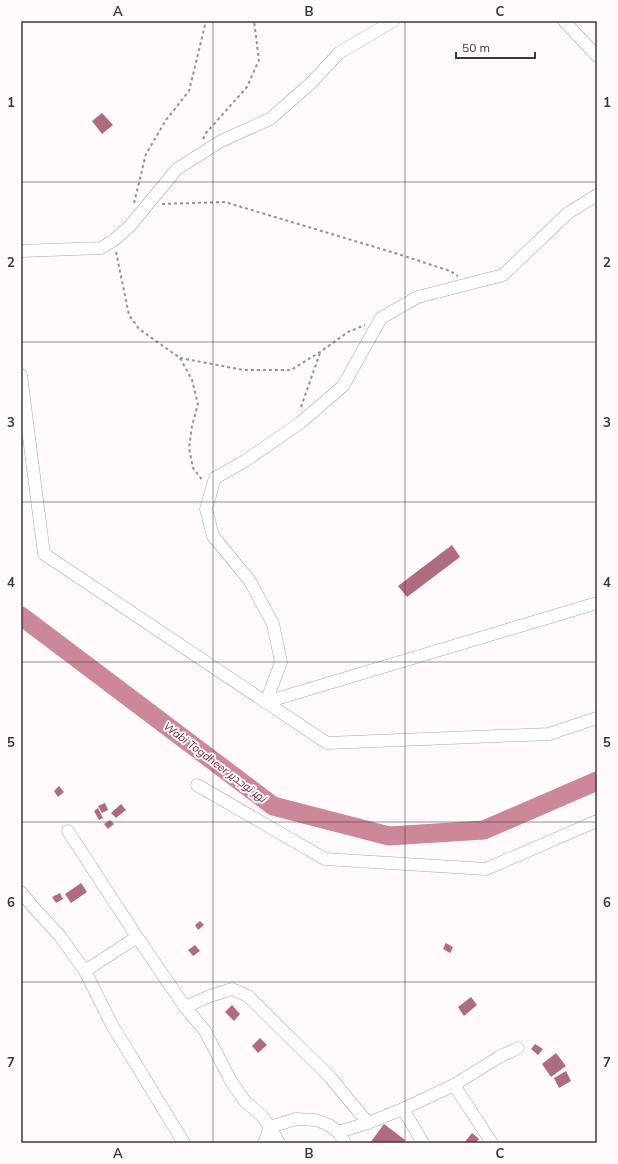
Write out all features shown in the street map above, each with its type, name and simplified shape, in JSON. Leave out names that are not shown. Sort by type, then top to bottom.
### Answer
[{"type":"street","points":[[21,251],[101,248],[114,240],[129,227],[177,169],[221,141],[270,119],[310,83],[339,53],[393,21]]},
{"type":"street","points":[[564,21],[597,56]]},
{"type":"street","points":[[266,702],[281,662],[273,624],[250,581],[213,536],[206,509],[215,478],[245,461],[293,428],[343,386],[381,318],[418,297],[503,275],[568,213],[597,195]]},
{"type":"street","points":[[21,375],[44,554],[327,743],[549,734],[597,718]]},
{"type":"street","points":[[266,702],[597,603]]},
{"type":"street","points":[[197,785],[325,859],[486,868],[597,821]]},
{"type":"street","points":[[68,831],[137,937],[185,1007],[205,1031],[231,1081],[244,1100],[262,1116],[279,1143]]},
{"type":"street","points":[[21,892],[60,936],[85,971],[112,1024],[184,1143]]},
{"type":"street","points":[[85,971],[137,937]]},
{"type":"street","points":[[185,1007],[210,996],[232,989],[248,996],[330,1077],[368,1123]]},
{"type":"street","points":[[338,1132],[368,1123],[403,1109],[454,1085],[499,1057],[518,1048]]},
{"type":"street","points":[[454,1085],[492,1143]]},
{"type":"street","points":[[403,1109],[423,1143]]},
{"type":"street","points":[[264,1143],[270,1128],[296,1119],[316,1120],[329,1125],[338,1132],[345,1143]]},
{"type":"path","points":[[131,208],[134,202],[146,154],[166,120],[189,91],[206,21]]},
{"type":"path","points":[[203,139],[206,133],[247,87],[259,60],[254,21]]},
{"type":"path","points":[[149,204],[225,202],[450,270],[472,283]]},
{"type":"path","points":[[114,240],[129,315],[139,328],[180,358],[192,380],[198,404],[192,426],[189,448],[193,468],[211,491]]},
{"type":"path","points":[[180,358],[244,370],[291,370],[348,332],[381,318]]},
{"type":"path","points":[[293,428],[320,352]]},
{"type":"building","points":[[102,113],[113,125],[102,134],[92,121]]},
{"type":"building","points":[[452,545],[460,557],[407,597],[398,586]]},
{"type":"building","points":[[59,786],[64,792],[58,797],[54,791]]},
{"type":"building","points":[[105,803],[108,810],[102,813],[98,806]]},
{"type":"building","points":[[121,804],[126,810],[116,818],[111,813]]},
{"type":"building","points":[[98,808],[103,818],[99,820],[94,811]]},
{"type":"building","points":[[110,820],[114,824],[108,829],[104,824]]},
{"type":"building","points":[[81,883],[87,892],[71,903],[65,894]]},
{"type":"building","points":[[60,893],[63,899],[56,903],[52,897]]},
{"type":"building","points":[[200,921],[204,925],[198,930],[195,925]]},
{"type":"building","points":[[446,943],[453,947],[450,953],[443,949]]},
{"type":"building","points":[[195,945],[200,951],[193,956],[188,950]]},
{"type":"building","points":[[471,997],[477,1005],[464,1016],[458,1007]]},
{"type":"building","points":[[232,1005],[240,1014],[234,1021],[225,1012]]},
{"type":"building","points":[[260,1038],[267,1045],[258,1053],[252,1046]]},
{"type":"building","points":[[535,1044],[543,1049],[538,1055],[531,1049]]},
{"type":"building","points":[[556,1053],[566,1066],[551,1077],[542,1064]]},
{"type":"building","points":[[566,1071],[571,1081],[559,1088],[554,1078]]},
{"type":"building","points":[[384,1124],[405,1140],[403,1143],[370,1143]]},
{"type":"building","points":[[472,1133],[479,1139],[476,1143],[464,1143]]},
{"type":"waterway","name":"Wabi Togdheer نهر توجدير","points":[[21,616],[273,806],[389,836],[484,830],[597,781]]}]
